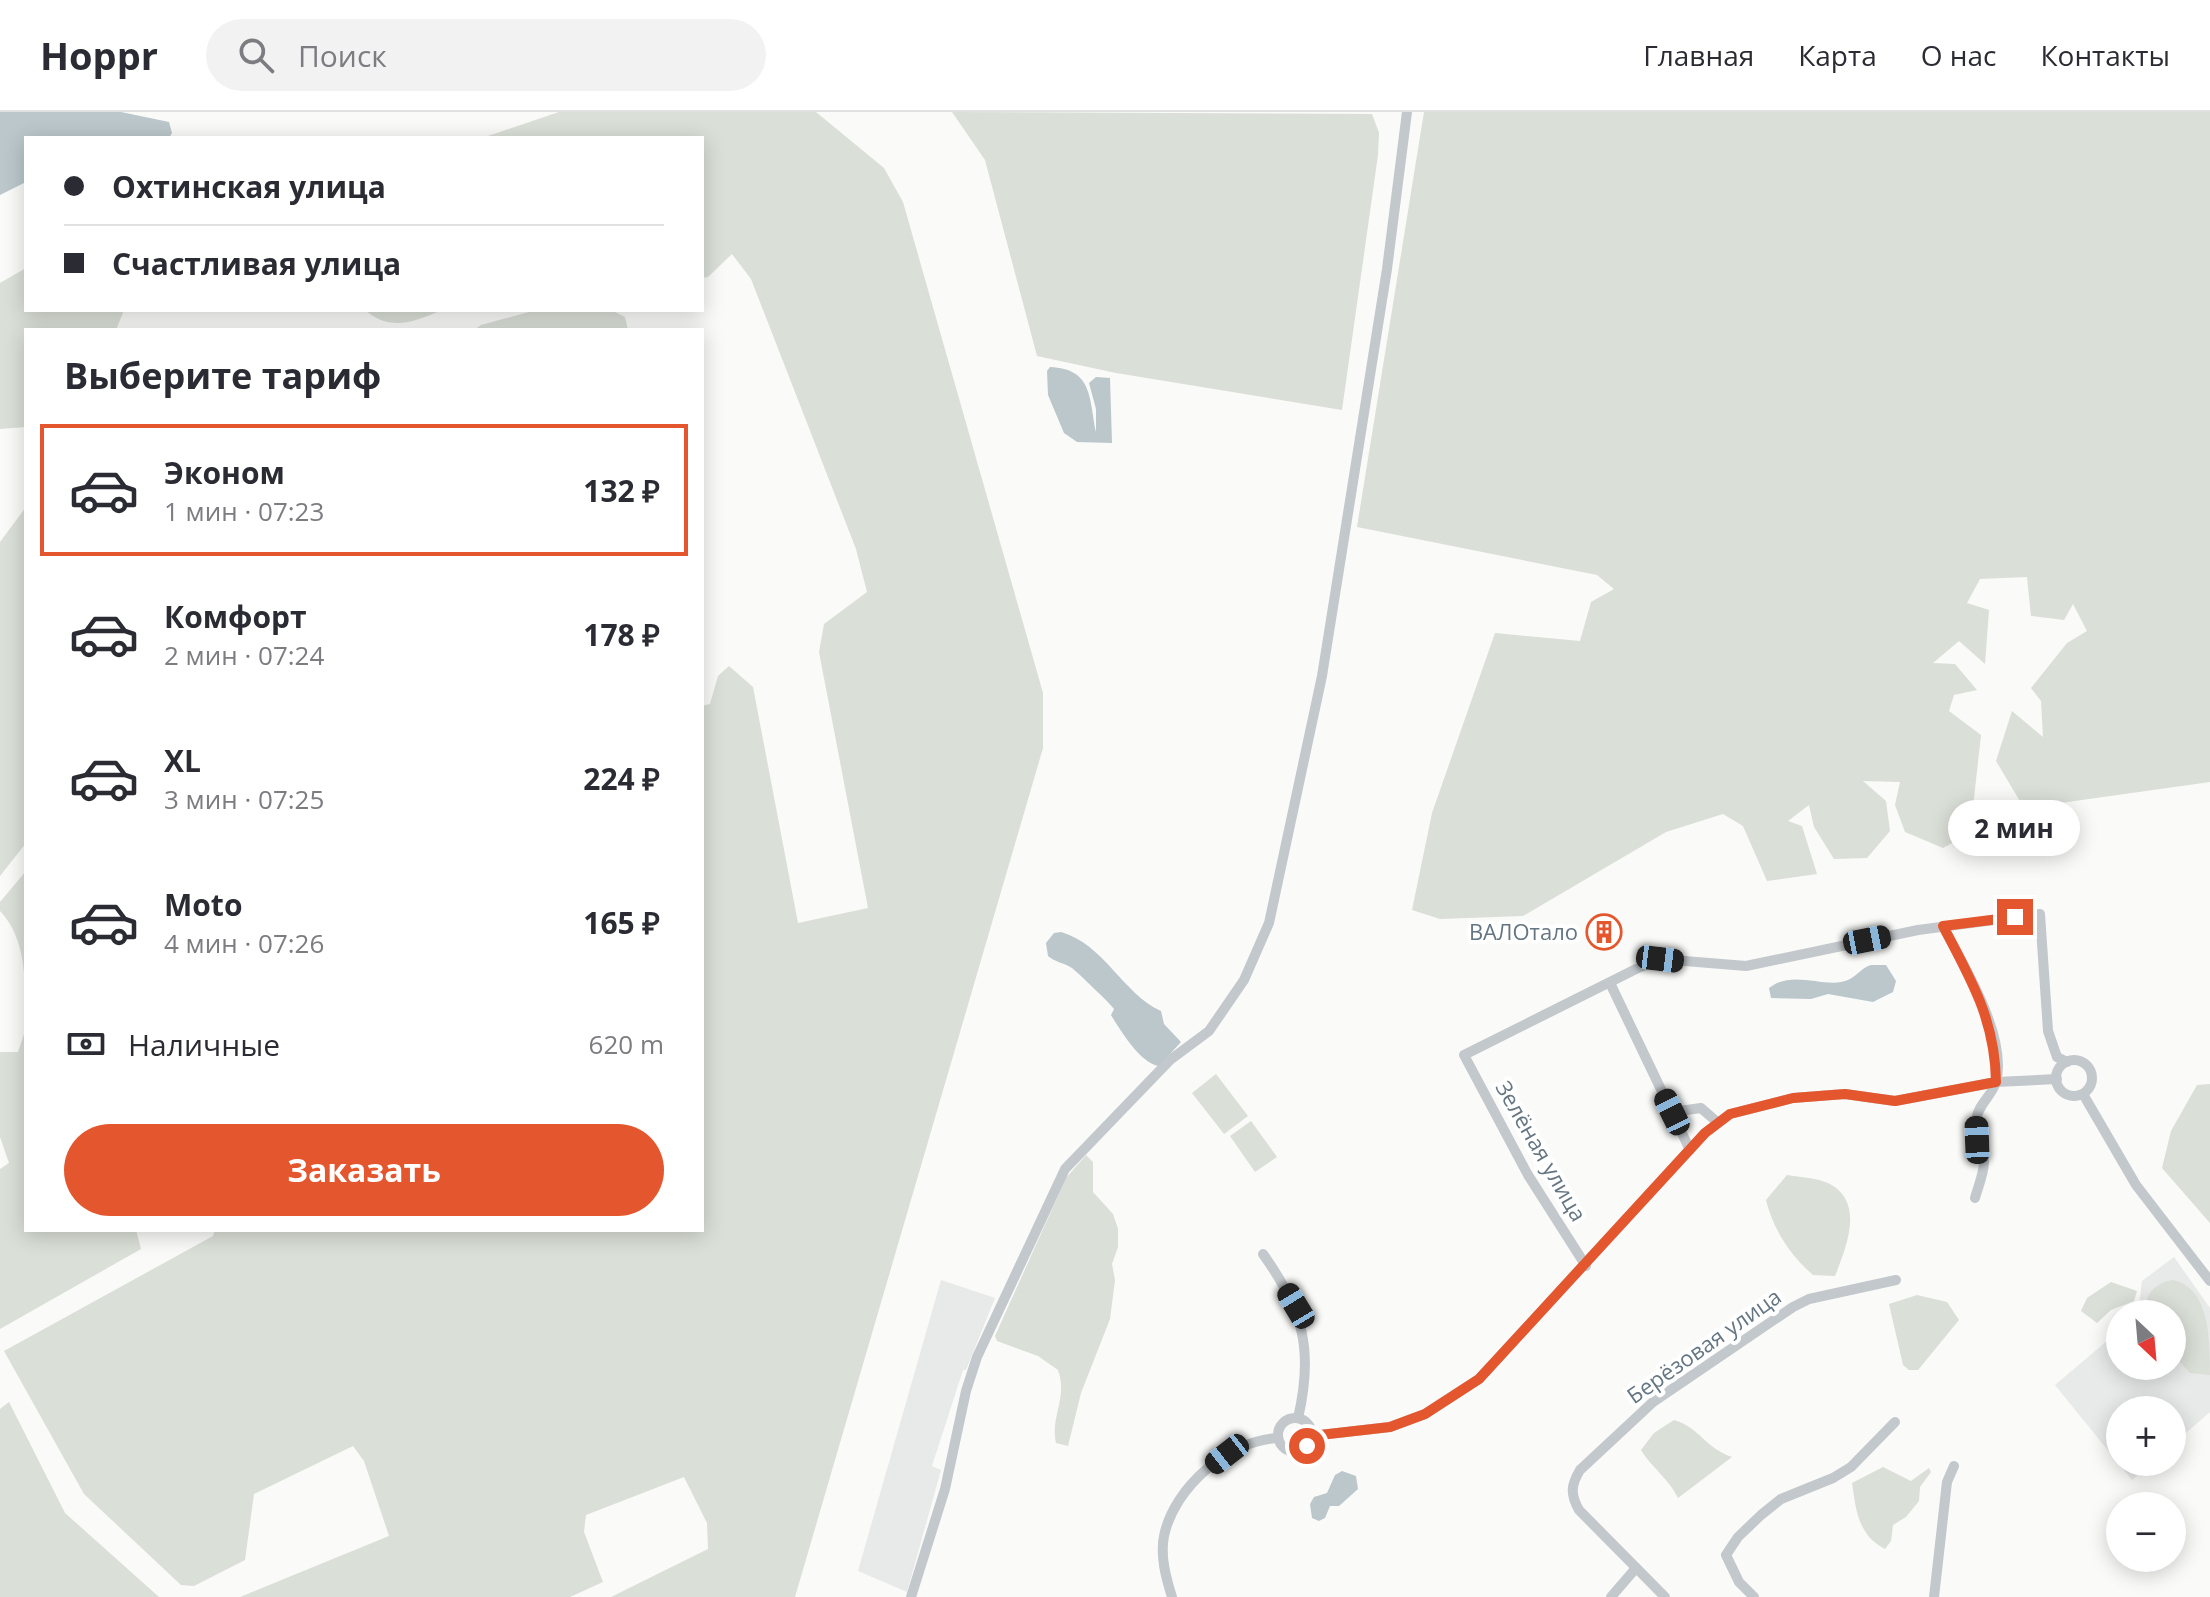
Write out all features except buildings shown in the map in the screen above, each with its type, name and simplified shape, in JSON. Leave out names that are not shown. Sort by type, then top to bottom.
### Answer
[{"type":"street","points":[[911,1597],[945,1489],[966,1391],[977,1357],[1065,1169],[1170,1060],[1209,1031],[1244,980],[1269,923],[1322,676],[1387,269],[1407,112]]},
{"type":"street","points":[[1690,1150],[1610,983],[1660,959],[1746,966],[1943,926],[2040,914],[2048,1031],[2057,1057],[2067,1062]]},
{"type":"street","points":[[1943,926],[1986,1012],[1995,1046],[1996,1082],[1981,1103],[1976,1119],[1977,1140],[1984,1161],[1975,1198]]},
{"type":"street","name":"Зелёная улица","points":[[1586,1266],[1528,1175],[1464,1055],[1610,983]]},
{"type":"street","points":[[2075,1060],[2090,1069],[2091,1086],[2083,1094],[2069,1096],[2061,1091],[2057,1079],[2060,1067],[2067,1062],[2075,1060]]},
{"type":"street","points":[[1311,1436],[1390,1427],[1450,1400],[1479,1379],[1717,1122],[1748,1109],[1793,1098],[1845,1094],[1895,1101],[1996,1082],[2057,1079]]},
{"type":"street","points":[[2083,1094],[2136,1185],[2210,1281]]},
{"type":"street","points":[[1672,1112],[1701,1108],[1717,1122]]},
{"type":"street","points":[[1263,1254],[1296,1306],[1304,1336],[1307,1367],[1298,1418]]},
{"type":"street","name":"Берёзовая улица","points":[[1636,1568],[1588,1522],[1571,1496],[1573,1481],[1580,1470],[1653,1402],[1793,1307],[1809,1299],[1896,1280]]},
{"type":"street","points":[[1298,1418],[1306,1422],[1311,1436],[1307,1446],[1291,1452],[1283,1448],[1278,1438],[1282,1424],[1298,1418]]},
{"type":"street","points":[[1754,1597],[1739,1582],[1726,1555],[1738,1537],[1781,1499],[1833,1478],[1851,1467],[1895,1422]]},
{"type":"street","points":[[1172,1597],[1164,1568],[1164,1536],[1184,1497],[1207,1469],[1227,1454],[1249,1443],[1278,1438]]},
{"type":"street","points":[[1934,1597],[1947,1482],[1954,1466]]},
{"type":"street","points":[[1611,1597],[1636,1568],[1665,1597]]},
{"type":"shaded area","points":[[0,112],[121,112],[169,122],[170,136],[24,136],[24,183],[0,195]]},
{"type":"shaded area","points":[[559,112],[816,112],[884,168],[903,202],[1043,693],[1043,748],[795,1597],[611,1597],[708,1549],[707,1523],[684,1477],[586,1515],[584,1532],[603,1582],[570,1597],[240,1597],[389,1536],[364,1461],[353,1446],[254,1494],[245,1560],[194,1586],[181,1585],[84,1494],[4,1351],[213,1236],[214,1232],[704,1232],[704,706],[710,704],[718,676],[729,666],[753,687],[798,923],[868,908],[819,652],[824,624],[867,592],[856,549],[751,279],[732,254],[704,278],[704,136],[488,136]]},
{"type":"shaded area","points":[[952,112],[1372,114],[1379,133],[1378,155],[1342,410],[1116,373],[1037,356],[985,160]]},
{"type":"shaded area","points":[[1424,112],[2210,112],[2210,782],[2024,808],[1996,761],[2012,711],[2043,737],[2041,701],[2031,688],[2067,643],[2087,631],[2073,604],[2064,620],[2031,616],[2027,577],[1980,579],[1967,603],[1989,610],[1985,664],[1959,641],[1933,663],[1955,664],[1977,690],[1954,695],[1949,711],[1981,735],[1970,834],[1943,848],[1905,832],[1895,805],[1900,782],[1863,781],[1886,801],[1890,831],[1867,858],[1834,859],[1814,827],[1809,805],[1788,821],[1802,826],[1817,874],[1767,881],[1743,826],[1723,814],[1666,832],[1523,916],[1440,919],[1412,910],[1432,813],[1495,633],[1580,641],[1591,602],[1614,589],[1597,575],[1357,527]]},
{"type":"shaded area","points":[[24,269],[24,312],[123,312],[117,328],[24,328],[24,427],[0,429],[0,283]]},
{"type":"shaded area","points":[[368,312],[437,312],[402,323],[374,317]]},
{"type":"shaded area","points":[[529,312],[615,312],[625,317],[628,328],[477,328]]},
{"type":"shaded area","points":[[1050,367],[1064,369],[1082,379],[1090,397],[1096,432],[1096,409],[1089,383],[1096,377],[1110,378],[1112,443],[1077,442],[1064,433],[1048,395],[1047,371]]},
{"type":"shaded area","points":[[24,510],[24,846],[0,876],[0,542]]},
{"type":"shaded area","points":[[24,873],[24,974],[15,934],[0,911],[0,902]]},
{"type":"shaded area","points":[[1061,932],[1089,947],[1135,993],[1161,1011],[1164,1024],[1181,1042],[1159,1066],[1145,1059],[1132,1045],[1111,1015],[1114,1009],[1101,995],[1072,968],[1048,956],[1046,943],[1054,933]]},
{"type":"shaded area","points":[[1871,965],[1886,965],[1896,981],[1893,992],[1873,1002],[1828,994],[1811,999],[1771,998],[1769,988],[1779,982],[1841,982]]},
{"type":"shaded area","points":[[24,1034],[24,1232],[137,1232],[141,1249],[0,1329],[0,1169],[9,1163],[0,1137],[0,1052],[18,1052]]},
{"type":"shaded area","points":[[1216,1074],[1248,1116],[1224,1134],[1192,1093]]},
{"type":"shaded area","points":[[2210,1084],[2210,1223],[2162,1168],[2171,1131],[2197,1085]]},
{"type":"shaded area","points":[[1251,1121],[1277,1157],[1255,1172],[1230,1136]]},
{"type":"shaded area","points":[[1086,1155],[1093,1162],[1093,1192],[1113,1214],[1118,1229],[1118,1247],[1112,1264],[1115,1280],[1110,1319],[1081,1393],[1068,1446],[1056,1443],[1055,1425],[1061,1390],[1058,1370],[1038,1356],[997,1341],[995,1336],[1066,1178]]},
{"type":"shaded area","points":[[1787,1175],[1830,1184],[1841,1192],[1847,1202],[1850,1227],[1835,1276],[1813,1275],[1790,1250],[1773,1221],[1766,1200]]},
{"type":"shaded area","points":[[2174,1257],[2210,1308],[2210,1412],[2186,1433],[2186,1396],[2106,1396],[2106,1448],[2055,1385],[2106,1342],[2106,1380],[2186,1380],[2186,1300],[2140,1300],[2142,1281]]},
{"type":"shaded area","points":[[941,1280],[995,1298],[966,1370],[963,1370],[932,1466],[941,1470],[907,1592],[858,1571]]},
{"type":"shaded area","points":[[2173,1280],[2185,1285],[2201,1304],[2208,1332],[2210,1375],[2190,1373],[2186,1369],[2186,1300],[2147,1300],[2160,1284]]},
{"type":"shaded area","points":[[2111,1282],[2137,1291],[2134,1300],[2106,1300],[2106,1315],[2097,1323],[2081,1311],[2087,1298]]},
{"type":"shaded area","points":[[1917,1295],[1947,1302],[1959,1320],[1918,1370],[1909,1370],[1903,1365],[1889,1304]]},
{"type":"shaded area","points":[[9,1402],[65,1513],[159,1597],[0,1597],[0,1409]]},
{"type":"shaded area","points":[[1674,1420],[1690,1427],[1715,1448],[1732,1457],[1678,1498],[1641,1450],[1654,1433]]},
{"type":"shaded area","points":[[1883,1467],[1911,1481],[1929,1468],[1931,1472],[1920,1487],[1919,1501],[1906,1517],[1893,1525],[1891,1541],[1885,1549],[1869,1537],[1860,1521],[1852,1483]]},
{"type":"shaded area","points":[[1342,1471],[1356,1476],[1358,1489],[1339,1506],[1330,1506],[1325,1518],[1319,1521],[1312,1518],[1310,1504],[1314,1497],[1327,1493],[1335,1475]]},
{"type":"place","name":"ВАЛОтало","points":[[1604,932]]},
{"type":"route","points":[[1307,1446],[1311,1436],[1359,1433],[1390,1427],[1425,1414],[1479,1379],[1705,1133],[1730,1114],[1793,1098],[1845,1094],[1895,1101],[1913,1100],[1996,1082],[1995,1046],[1986,1012],[1943,926],[2015,917]]}]
